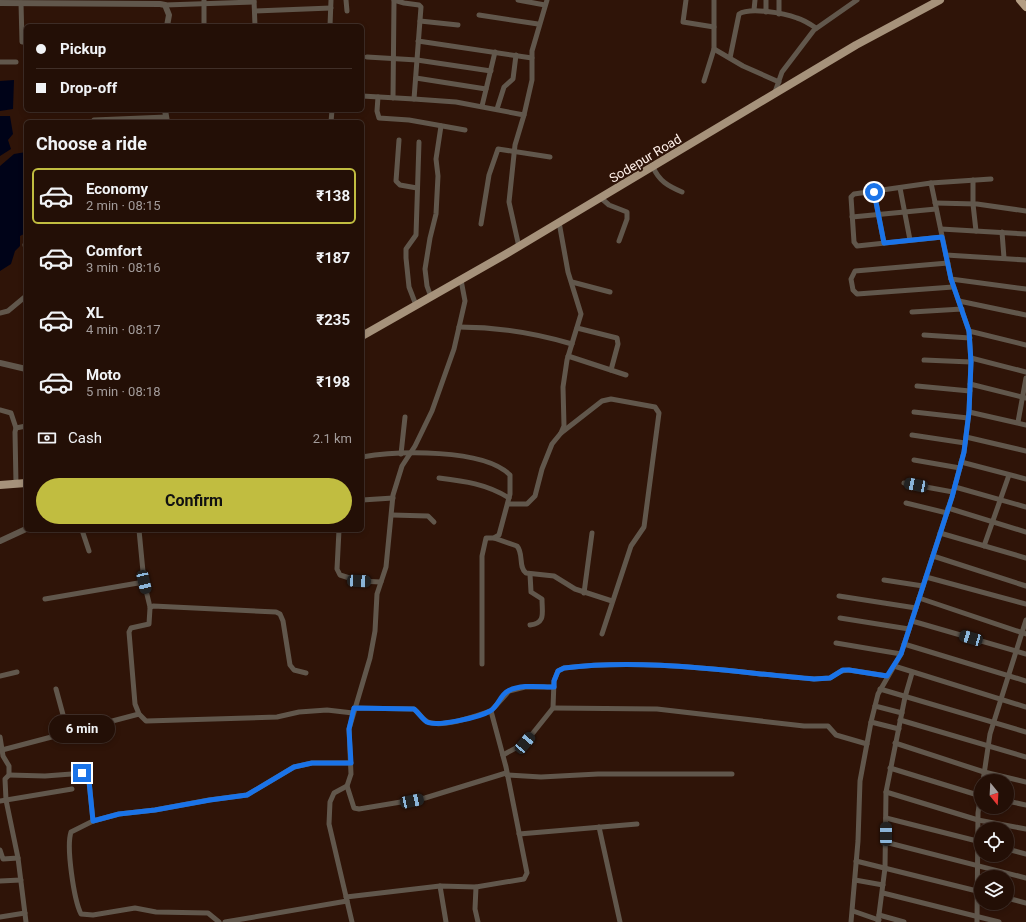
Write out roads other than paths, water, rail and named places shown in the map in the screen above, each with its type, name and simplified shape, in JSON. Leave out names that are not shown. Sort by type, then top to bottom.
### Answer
[{"type":"highway","points":[[1020,0],[1026,7]]},
{"type":"main road","name":"Sodepur Road","points":[[364,332],[431,297],[519,247],[856,45],[940,0]]},
{"type":"main road","points":[[0,485],[24,483]]},
{"type":"street","points":[[330,24],[331,0]]},
{"type":"street","points":[[346,0],[347,11]]},
{"type":"street","points":[[393,98],[394,0],[420,5],[414,99]]},
{"type":"street","points":[[518,0],[546,2],[538,24],[532,50],[532,80],[514,151],[509,202],[519,247]]},
{"type":"street","points":[[686,0],[683,22],[714,27]]},
{"type":"street","points":[[704,81],[714,50],[714,0]]},
{"type":"street","points":[[754,10],[755,0]]},
{"type":"street","points":[[766,0],[766,12]]},
{"type":"street","points":[[779,0],[779,14]]},
{"type":"street","points":[[774,95],[782,72],[816,28],[857,0]]},
{"type":"street","points":[[0,3],[132,2],[165,5],[204,2],[254,1],[255,24]]},
{"type":"street","points":[[22,42],[25,2]]},
{"type":"street","points":[[204,2],[204,24]]},
{"type":"street","points":[[165,5],[169,15],[167,24]]},
{"type":"street","points":[[255,11],[331,8]]},
{"type":"street","points":[[730,58],[739,14],[745,11],[754,10],[796,17],[816,28]]},
{"type":"street","points":[[479,15],[538,24]]},
{"type":"street","points":[[420,21],[458,25]]},
{"type":"street","points":[[418,41],[532,58]]},
{"type":"street","points":[[714,50],[743,66],[779,82]]},
{"type":"street","points":[[482,106],[495,52]]},
{"type":"street","points":[[497,109],[504,87],[513,79],[516,55]]},
{"type":"street","points":[[366,58],[417,60],[491,71]]},
{"type":"street","points":[[0,62],[16,62]]},
{"type":"street","points":[[416,78],[486,89]]},
{"type":"street","points":[[364,96],[456,102],[524,115]]},
{"type":"street","points":[[378,97],[377,111],[379,118],[404,119],[465,130]]},
{"type":"street","points":[[94,120],[167,119]]},
{"type":"street","points":[[431,297],[427,286],[425,269],[428,244],[436,214],[438,176],[436,159],[441,126]]},
{"type":"street","points":[[399,140],[396,181],[400,185],[417,188]]},
{"type":"street","points":[[416,305],[409,287],[406,249],[416,235],[419,142]]},
{"type":"street","points":[[481,224],[489,175],[496,151],[501,148],[550,157]]},
{"type":"street","points":[[653,167],[658,178],[670,187],[682,192]]},
{"type":"street","points":[[973,180],[973,204],[976,231]]},
{"type":"street","points":[[942,237],[858,246],[855,244],[850,198],[852,195],[931,183],[991,180]]},
{"type":"street","points":[[851,922],[855,880],[860,781],[871,722],[880,689],[901,654],[948,510],[966,440],[970,391],[970,338],[962,309],[951,279],[931,183]]},
{"type":"street","points":[[900,188],[910,240]]},
{"type":"street","points":[[874,192],[877,214],[884,243]]},
{"type":"street","points":[[601,198],[609,205],[627,212],[627,219],[619,241]]},
{"type":"street","points":[[852,217],[905,212],[936,206],[973,204],[1026,211]]},
{"type":"street","points":[[559,222],[568,272],[581,314],[568,356],[563,387],[564,426],[561,433]]},
{"type":"street","points":[[940,229],[1026,234]]},
{"type":"street","points":[[1002,232],[1004,258]]},
{"type":"street","points":[[946,255],[1026,260]]},
{"type":"street","points":[[948,263],[855,271],[851,279],[853,290],[857,294],[954,287]]},
{"type":"street","points":[[951,279],[1026,289]]},
{"type":"street","points":[[461,280],[465,301],[459,328],[440,390],[415,446],[402,466],[393,498],[386,567],[377,594],[375,631],[370,658],[360,695],[353,710],[349,729],[351,774],[347,786],[354,808],[359,809],[424,798],[507,774],[541,777],[598,774],[732,774]]},
{"type":"street","points":[[572,282],[610,292]]},
{"type":"street","points":[[0,313],[8,311],[24,298]]},
{"type":"street","points":[[959,301],[1026,315]]},
{"type":"street","points":[[912,312],[962,309]]},
{"type":"street","points":[[459,328],[484,327],[536,334],[572,344]]},
{"type":"street","points":[[577,328],[617,338],[618,344],[611,370]]},
{"type":"street","points":[[969,331],[1026,345]]},
{"type":"street","points":[[924,335],[970,338]]},
{"type":"street","points":[[568,356],[626,375]]},
{"type":"street","points":[[924,360],[971,360],[1026,372]]},
{"type":"street","points":[[0,363],[24,369]]},
{"type":"street","points":[[1018,422],[1024,398],[1026,378]]},
{"type":"street","points":[[970,384],[1024,398]]},
{"type":"street","points":[[917,386],[970,391]]},
{"type":"street","points":[[508,504],[527,504],[536,496],[542,468],[552,444],[561,433],[602,400],[611,399],[655,407],[659,413],[644,527],[631,546],[602,634]]},
{"type":"street","points":[[0,410],[12,413],[16,428],[16,484]]},
{"type":"street","points":[[914,412],[968,415],[1018,422],[1026,425]]},
{"type":"street","points":[[401,454],[405,417]]},
{"type":"street","points":[[16,428],[24,426]]},
{"type":"street","points":[[912,435],[966,440],[1026,452]]},
{"type":"street","points":[[364,457],[401,454],[446,454],[483,459],[504,469],[510,475],[510,498],[499,535],[494,538]]},
{"type":"street","points":[[914,460],[960,468]]},
{"type":"street","points":[[961,462],[1026,479]]},
{"type":"street","points":[[984,546],[1009,475]]},
{"type":"street","points":[[439,478],[481,485],[496,490],[510,498]]},
{"type":"street","points":[[904,483],[954,490],[1026,507]]},
{"type":"street","points":[[364,500],[393,498]]},
{"type":"street","points":[[906,504],[948,510],[994,521],[1026,532]]},
{"type":"street","points":[[392,515],[428,516],[434,522]]},
{"type":"street","points":[[0,541],[24,529]]},
{"type":"street","points":[[83,532],[89,551]]},
{"type":"street","points":[[139,532],[144,582],[150,607],[149,623],[131,628],[129,632],[135,704],[139,714],[146,721],[276,717],[299,712],[327,710],[414,709],[425,720],[432,723],[460,720],[491,711],[509,691],[525,687],[554,687]]},
{"type":"street","points":[[339,532],[337,569],[340,575],[359,581],[381,582]]},
{"type":"street","points":[[584,593],[592,533]]},
{"type":"street","points":[[940,534],[1026,558]]},
{"type":"street","points":[[482,664],[482,556],[486,538],[494,538],[517,546],[521,555],[523,570],[530,574],[554,576],[584,593],[612,601]]},
{"type":"street","points":[[933,556],[1026,586]]},
{"type":"street","points":[[530,574],[531,592],[541,597],[542,605],[540,622],[530,625]]},
{"type":"street","points":[[926,577],[1026,604]]},
{"type":"street","points":[[884,580],[923,586]]},
{"type":"street","points":[[46,599],[144,582]]},
{"type":"street","points":[[838,596],[916,608]]},
{"type":"street","points":[[919,598],[1024,633]]},
{"type":"street","points":[[150,607],[276,612],[280,614],[283,621],[290,666],[294,670],[306,673]]},
{"type":"street","points":[[840,618],[909,630]]},
{"type":"street","points":[[984,772],[993,724],[1016,651],[1024,633],[1026,620]]},
{"type":"street","points":[[912,621],[1026,654]]},
{"type":"street","points":[[836,643],[901,654]]},
{"type":"street","points":[[904,644],[1026,681]]},
{"type":"street","points":[[503,755],[525,743],[553,708],[554,681],[558,671],[564,668],[643,663],[688,666],[814,679],[830,678],[843,670],[887,676]]},
{"type":"street","points":[[894,666],[912,673],[1026,707]]},
{"type":"street","points":[[0,676],[17,672]]},
{"type":"street","points":[[879,919],[883,893],[886,842],[886,792],[898,728],[912,673]]},
{"type":"street","points":[[56,689],[68,733]]},
{"type":"street","points":[[880,689],[993,724],[1026,732]]},
{"type":"street","points":[[875,706],[902,713]]},
{"type":"street","points":[[553,708],[657,708],[804,726],[828,726],[836,735],[866,744]]},
{"type":"street","points":[[225,922],[347,899],[440,886],[476,887],[524,879],[527,873],[503,755],[491,711]]},
{"type":"street","points":[[2,750],[139,714]]},
{"type":"street","points":[[900,720],[1026,757]]},
{"type":"street","points":[[871,722],[898,728]]},
{"type":"street","points":[[0,737],[3,756],[9,766],[9,775],[5,779],[3,800],[18,858],[26,922]]},
{"type":"street","points":[[895,743],[984,772],[1026,782]]},
{"type":"street","points":[[219,922],[208,913],[156,912],[135,908],[93,915],[81,914],[73,877],[68,839],[71,832],[93,821],[119,814],[155,810],[247,795],[294,767],[312,763],[351,763]]},
{"type":"street","points":[[890,768],[974,792]]},
{"type":"street","points":[[9,775],[45,776],[85,773],[89,781],[93,821]]},
{"type":"street","points":[[347,786],[334,793],[330,802],[329,824],[352,922]]},
{"type":"street","points":[[3,800],[72,789]]},
{"type":"street","points":[[886,792],[978,820],[1026,829]]},
{"type":"street","points":[[1014,802],[1026,805]]},
{"type":"street","points":[[978,820],[979,814]]},
{"type":"street","points":[[886,818],[974,841]]},
{"type":"street","points":[[519,834],[637,824]]},
{"type":"street","points":[[599,827],[620,922]]},
{"type":"street","points":[[886,842],[1026,878]]},
{"type":"street","points":[[0,850],[2,859],[18,858]]},
{"type":"street","points":[[1014,851],[1026,854]]},
{"type":"street","points":[[856,861],[974,891]]},
{"type":"street","points":[[977,862],[977,870]]},
{"type":"street","points":[[0,881],[21,880]]},
{"type":"street","points":[[855,880],[883,885]]},
{"type":"street","points":[[440,886],[446,922]]},
{"type":"street","points":[[476,887],[475,909],[478,922]]},
{"type":"street","points":[[883,893],[977,920],[999,922]]},
{"type":"street","points":[[1014,899],[1026,902]]},
{"type":"street","points":[[977,920],[978,910]]},
{"type":"street","points":[[853,911],[879,919],[904,922]]},
{"type":"street","points":[[0,918],[25,914]]},
{"type":"water","points":[[14,80],[13,109],[0,111],[0,81]]},
{"type":"water","points":[[0,116],[10,116],[13,134],[8,140],[11,149],[0,156]]},
{"type":"water","points":[[24,152],[24,234],[20,236],[20,246],[15,251],[11,264],[0,271],[0,166],[14,154]]}]
